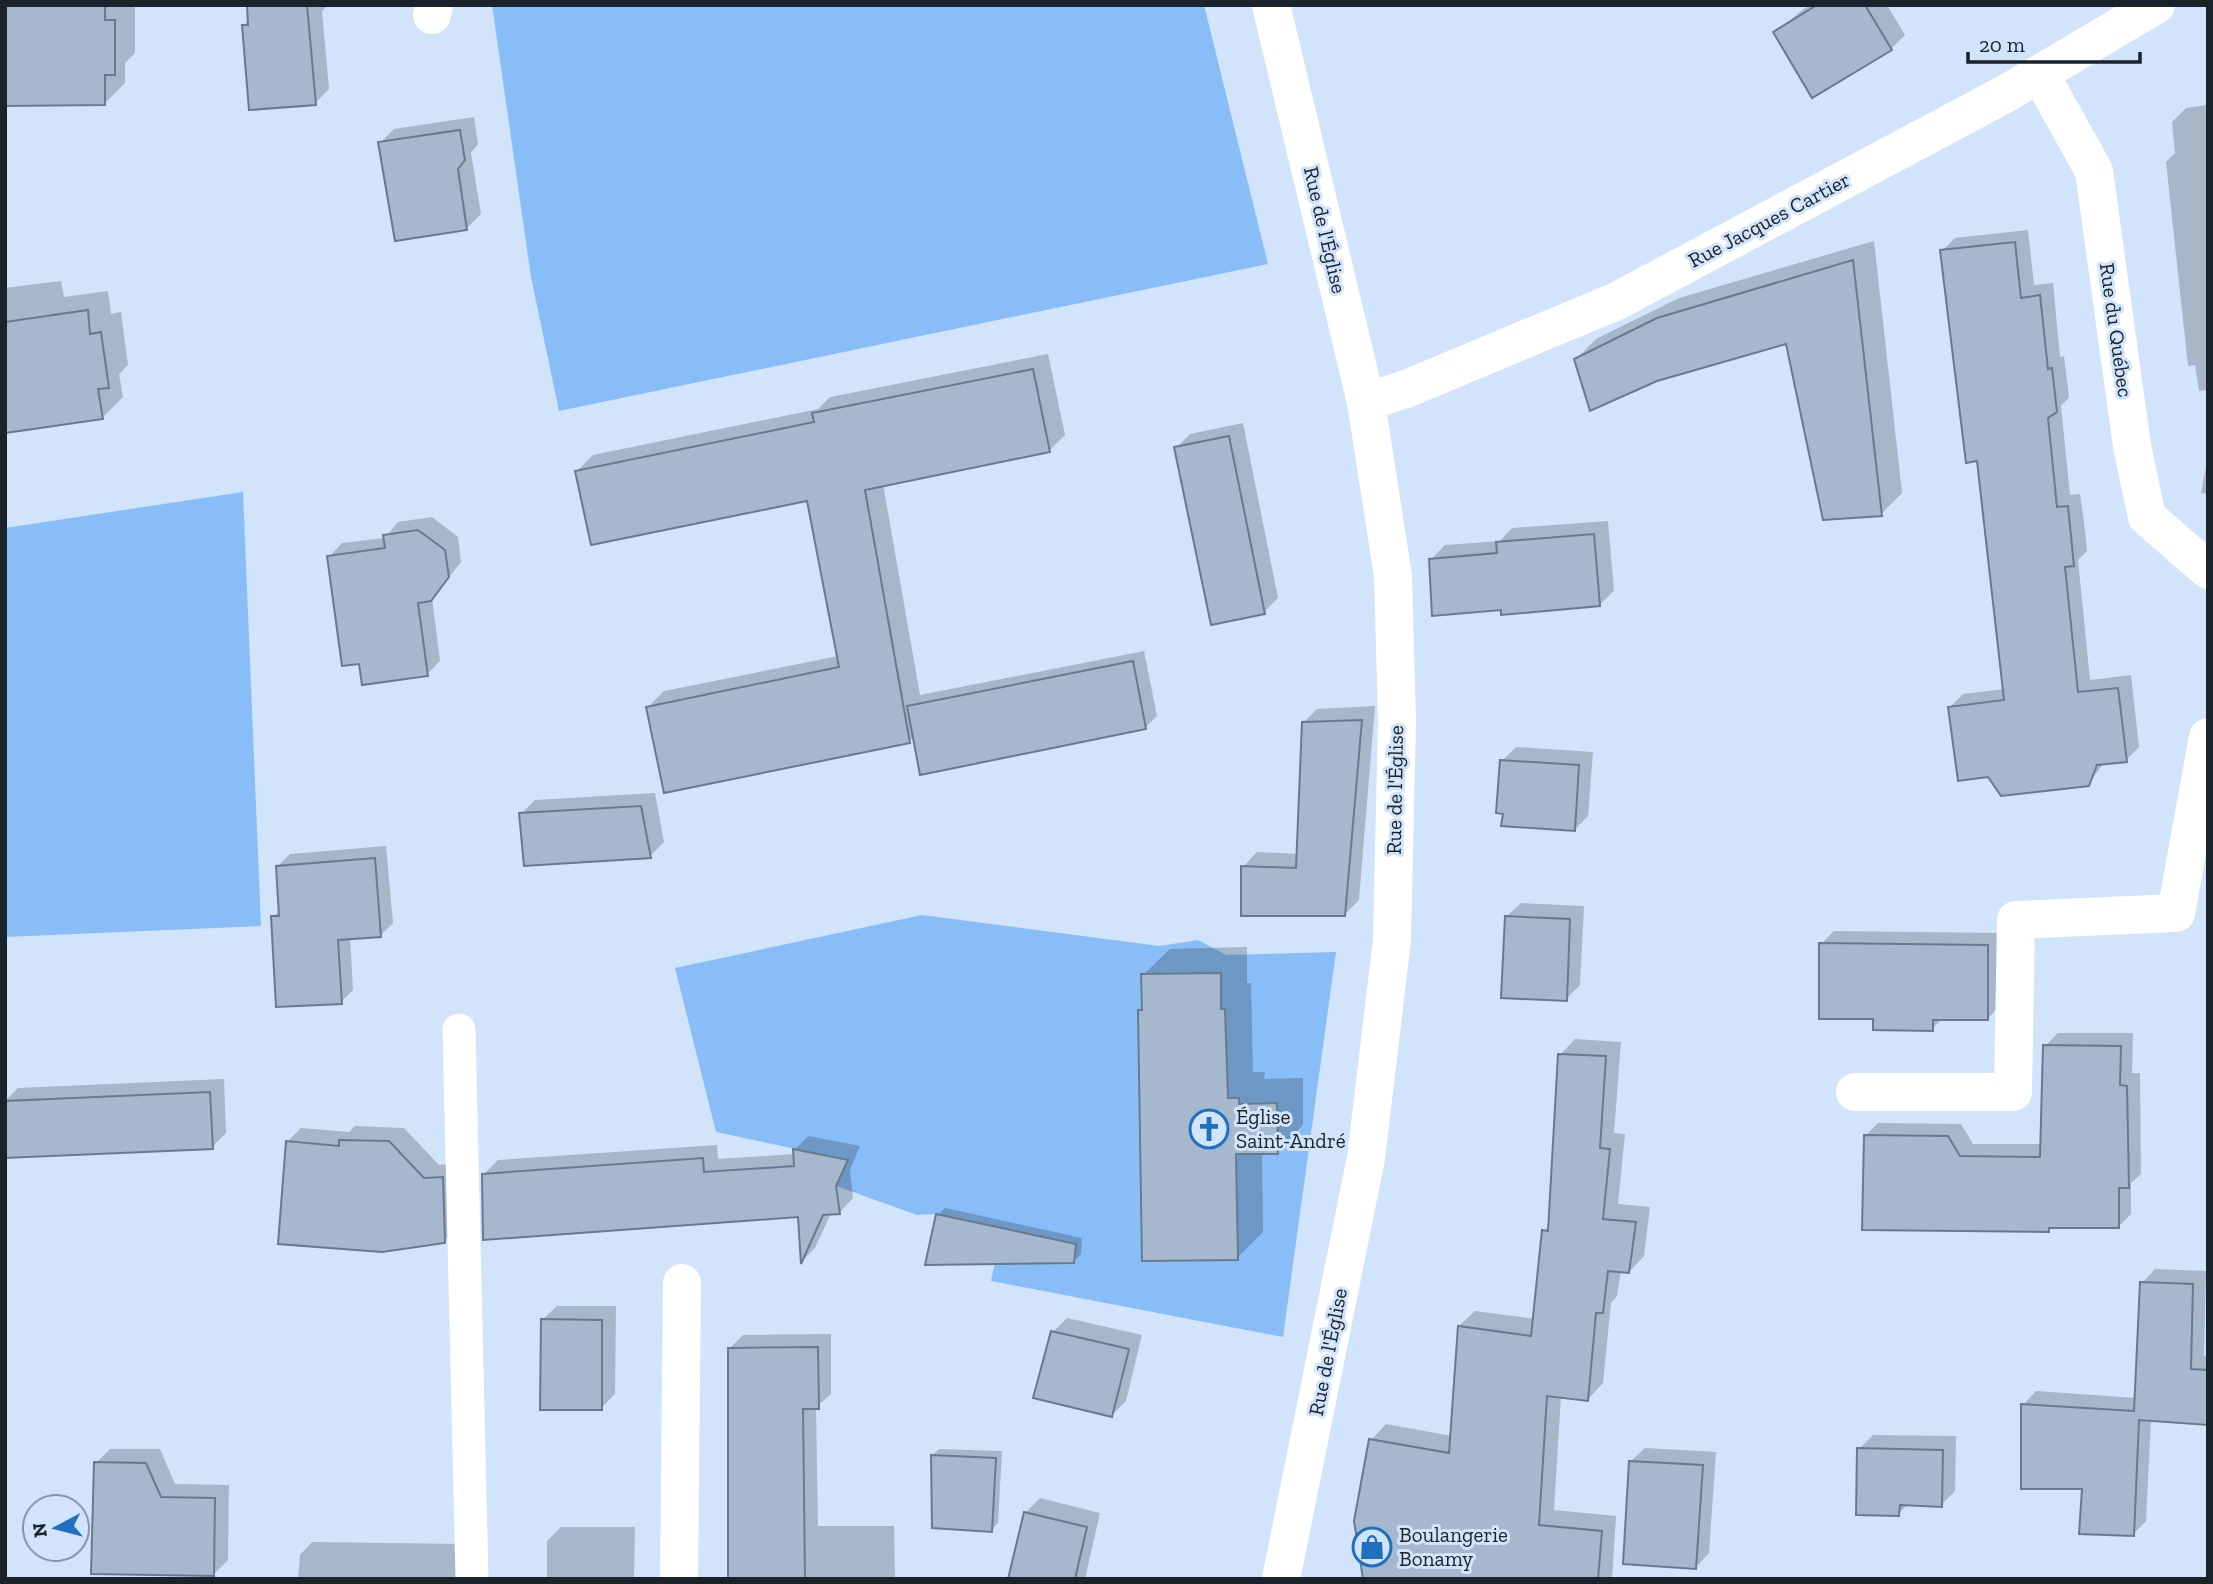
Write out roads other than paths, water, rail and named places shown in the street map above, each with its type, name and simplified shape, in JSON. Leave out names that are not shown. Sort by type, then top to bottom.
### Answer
[{"type":"street","name":"Rue de l'Église","points":[[1271,5],[1366,402],[1393,576],[1397,720],[1392,940],[1366,1158],[1281,1579]]},
{"type":"street","name":"Rue Jacques Cartier","points":[[1366,402],[1406,389],[1617,301],[2040,74],[2156,5]]},
{"type":"street","name":"Rue du Québec","points":[[2040,74],[2094,171],[2132,446],[2147,517],[2208,570]]},
{"type":"street","points":[[1855,1091],[2013,1092],[2016,920],[2176,914],[2208,737]]},
{"type":"street","points":[[679,1579],[682,1283]]},
{"type":"lane","points":[[459,1030],[472,1579]]},
{"type":"place","name":"Église Saint-André","points":[[1209,1129]]},
{"type":"place","name":"Boulangerie Bonamy","points":[[1372,1547]]}]
